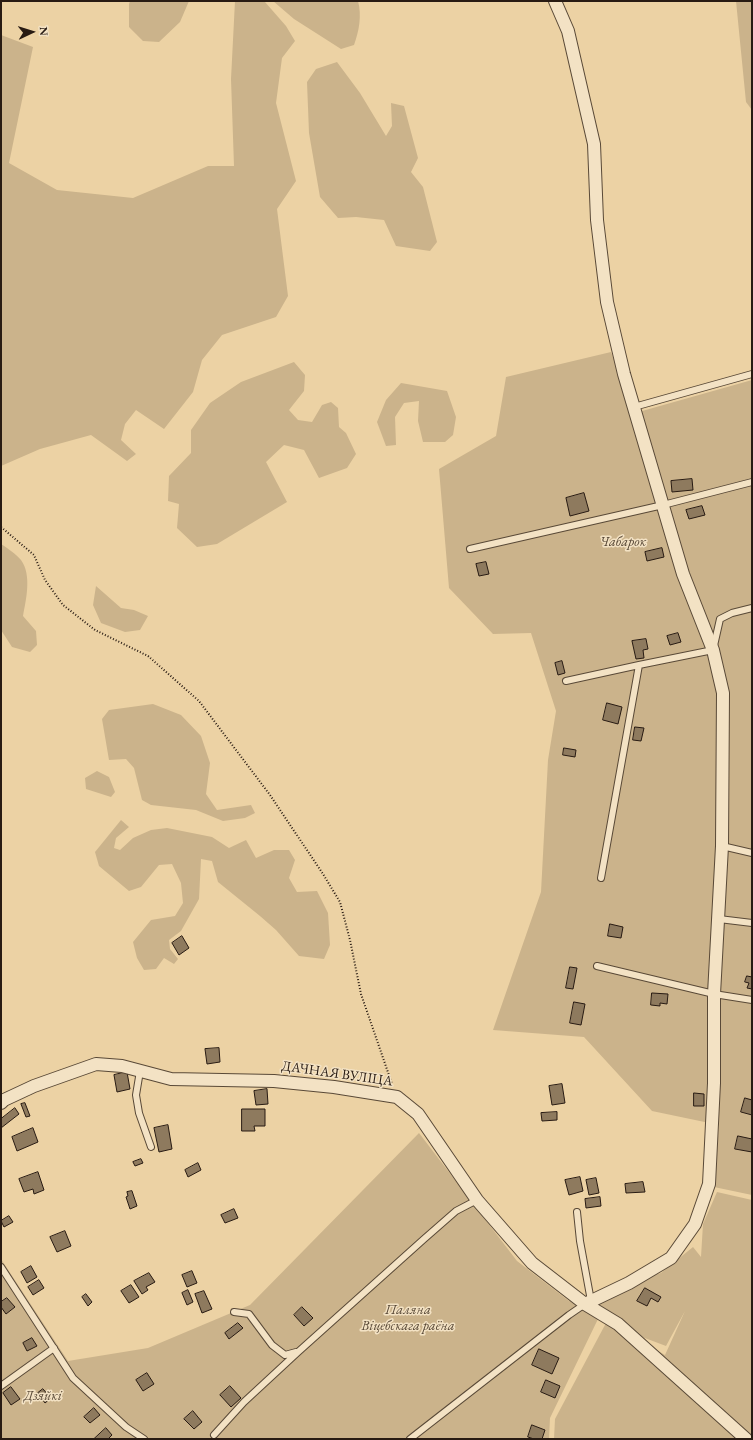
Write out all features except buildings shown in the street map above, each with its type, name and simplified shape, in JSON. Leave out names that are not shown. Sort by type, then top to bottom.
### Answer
[{"type":"street","points":[[555,1],[568,31],[594,144],[597,220],[607,302],[624,374],[683,574],[714,650],[723,692],[722,846],[714,994],[714,1083],[709,1184],[695,1224],[671,1258],[629,1283],[588,1302]]},
{"type":"street","name":"ДАЧНАЯ ВУЛІЦА","points":[[1,1103],[4,1100],[34,1086],[96,1064],[122,1066],[171,1078],[274,1081],[334,1087],[397,1097],[418,1114],[476,1200],[532,1263],[618,1324],[746,1439]]},
{"type":"lane","points":[[634,407],[752,374]]},
{"type":"lane","points":[[470,549],[663,505],[752,482]]},
{"type":"lane","points":[[566,681],[714,650],[720,619],[732,612],[752,608]]},
{"type":"lane","points":[[601,878],[639,665]]},
{"type":"lane","points":[[722,846],[752,853]]},
{"type":"lane","points":[[719,919],[752,923]]},
{"type":"lane","points":[[597,966],[714,994],[752,1000]]},
{"type":"lane","points":[[140,1070],[136,1095],[139,1113],[151,1147]]},
{"type":"lane","points":[[214,1435],[244,1402],[298,1352],[456,1211],[476,1200]]},
{"type":"lane","points":[[410,1439],[588,1302],[577,1212]]},
{"type":"lane","points":[[1,1267],[73,1378],[126,1427],[144,1439]]},
{"type":"lane","points":[[234,1312],[249,1314],[272,1345],[285,1355],[298,1352]]},
{"type":"lane","points":[[1,1386],[54,1348]]},
{"type":"path","points":[[1,527],[34,555],[46,580],[63,605],[95,630],[148,656],[199,701],[270,795],[340,902],[350,940],[361,994],[397,1097]]},
{"type":"green space","points":[[130,1],[189,1],[180,22],[159,42],[143,41],[129,27]]},
{"type":"green space","points":[[235,1],[265,2],[286,26],[295,41],[282,58],[276,103],[296,181],[277,209],[288,296],[276,317],[222,335],[202,360],[193,392],[164,429],[136,410],[125,424],[121,440],[136,454],[127,461],[91,435],[40,449],[1,466],[1,35],[33,47],[9,163],[57,190],[133,198],[208,166],[234,166],[231,79]]},
{"type":"green space","points":[[273,1],[358,1],[360,12],[359,23],[354,45],[341,49],[294,19]]},
{"type":"green space","points":[[736,1],[752,1],[752,110],[746,102]]},
{"type":"green space","points":[[337,62],[360,93],[386,136],[392,126],[391,103],[404,106],[418,158],[411,172],[423,187],[437,242],[430,251],[396,246],[384,220],[356,217],[338,218],[320,197],[309,133],[307,82],[316,69]]},
{"type":"green space","name":"Чабарок","points":[[611,352],[635,413],[752,380],[752,1195],[714,1187],[719,1125],[652,1111],[584,1037],[493,1030],[541,892],[548,760],[556,711],[531,633],[493,634],[449,588],[439,469],[496,436],[506,377]]},
{"type":"green space","points":[[294,362],[305,375],[304,391],[289,410],[298,420],[312,422],[322,405],[331,402],[338,408],[339,427],[346,433],[356,454],[347,468],[319,478],[304,450],[284,445],[266,462],[287,502],[217,544],[197,547],[177,528],[179,504],[168,501],[169,476],[191,453],[191,430],[210,403],[241,382]]},
{"type":"green space","points":[[401,383],[447,391],[456,417],[453,435],[445,442],[423,442],[418,421],[419,401],[404,403],[395,417],[396,445],[386,446],[377,422],[386,400]]},
{"type":"green space","points":[[1,544],[21,560],[26,573],[26,603],[23,616],[36,631],[37,645],[30,652],[12,647],[1,630]]},
{"type":"green space","points":[[96,586],[121,608],[134,610],[148,616],[140,630],[125,632],[101,623],[93,605]]},
{"type":"green space","points":[[153,704],[181,715],[201,736],[210,763],[206,794],[217,810],[251,805],[255,813],[245,818],[223,821],[196,810],[151,805],[142,800],[134,768],[126,759],[109,760],[102,719],[109,710]]},
{"type":"green space","points":[[97,771],[109,777],[115,792],[111,797],[86,789],[85,778]]},
{"type":"green space","points":[[121,820],[129,827],[116,838],[114,848],[120,850],[133,838],[151,830],[167,828],[212,837],[229,848],[246,840],[256,858],[274,850],[289,850],[295,860],[289,878],[297,892],[317,891],[328,913],[330,945],[324,959],[299,956],[276,930],[218,882],[212,861],[201,859],[199,899],[181,931],[169,940],[170,949],[178,959],[174,964],[164,958],[156,969],[144,970],[137,958],[133,942],[151,920],[175,916],[183,903],[181,883],[172,864],[159,865],[141,887],[129,891],[99,866],[95,852]]},
{"type":"green space","name":"Паляна Віцебскага раёна","points":[[419,1133],[517,1261],[569,1301],[661,1273],[693,1247],[701,1257],[703,1224],[717,1192],[752,1200],[752,1439],[554,1439],[555,1419],[606,1323],[598,1319],[550,1418],[549,1439],[1,1439],[1,1259],[68,1361],[148,1348],[250,1305]],"holes":[[[685,1311],[665,1355],[621,1329],[666,1346]]]},
{"type":"park label","name":"Дзяйкі","points":[[43,1396]]}]
